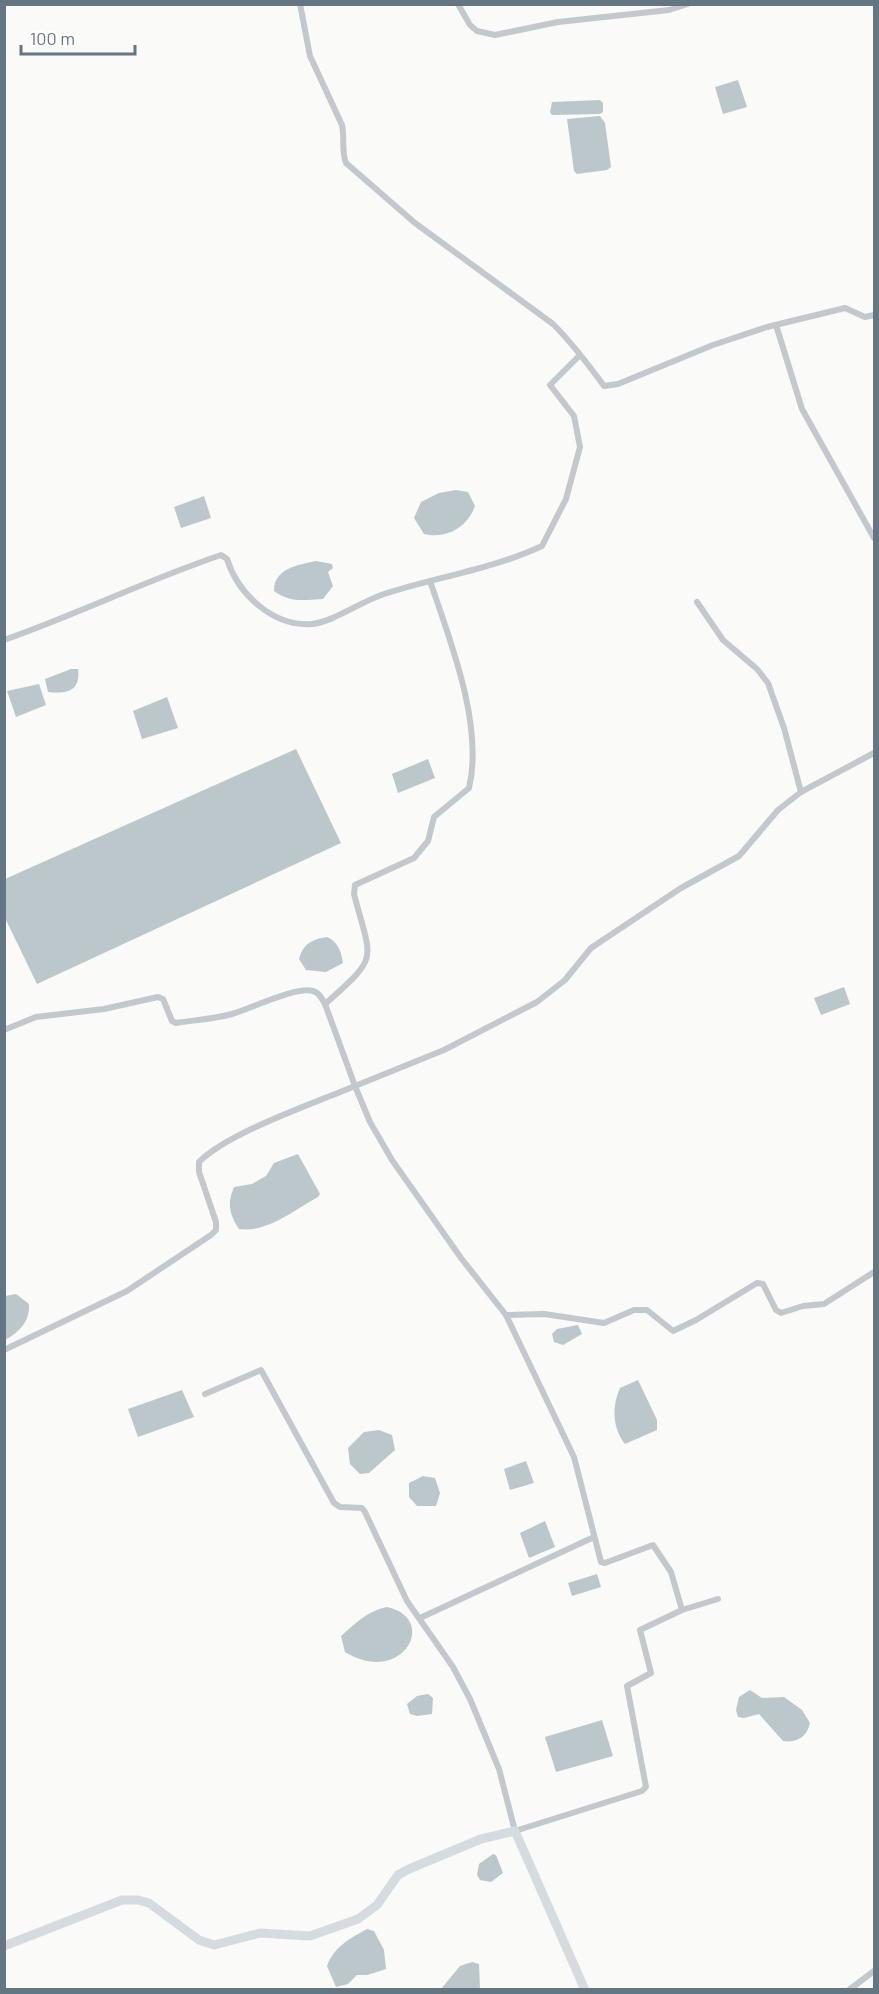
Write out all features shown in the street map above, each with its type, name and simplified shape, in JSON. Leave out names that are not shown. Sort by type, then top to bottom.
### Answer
[{"type":"main road","points":[[4,1946],[122,1900],[149,1903],[199,1940],[214,1945],[260,1933],[310,1936],[358,1919],[376,1905],[398,1875],[409,1869],[481,1839],[515,1831],[535,1881],[585,1989]]},
{"type":"street","points":[[300,4],[310,56],[342,125],[345,136],[342,151],[346,163],[415,223],[553,324],[579,356],[592,367],[604,386],[609,387],[712,345],[776,325],[845,308],[865,316],[874,315]]},
{"type":"street","points":[[458,4],[470,25],[477,31],[495,34],[558,22],[669,10],[688,4]]},
{"type":"street","points":[[776,325],[802,409],[874,538]]},
{"type":"street","points":[[4,640],[115,598],[165,574],[221,555],[227,559],[232,576],[253,603],[278,618],[314,624],[382,594],[538,548],[546,542],[566,499],[580,447],[574,416],[550,385],[579,356]]},
{"type":"street","points":[[325,1004],[361,971],[370,953],[354,894],[355,885],[414,858],[428,841],[434,817],[469,788],[472,756],[467,706],[430,581]]},
{"type":"street","points":[[697,602],[723,640],[757,669],[768,683],[784,728],[801,792]]},
{"type":"street","points":[[4,1350],[127,1291],[211,1235],[216,1230],[216,1222],[199,1173],[200,1162],[207,1154],[249,1132],[444,1050],[537,1002],[565,980],[591,948],[681,888],[739,856],[778,810],[801,792],[874,753]]},
{"type":"street","points":[[4,1030],[36,1017],[104,1009],[158,997],[163,999],[172,1021],[176,1023],[232,1014],[303,991],[313,991],[321,995],[370,1122],[392,1160],[461,1258],[506,1315],[574,1457],[599,1558],[605,1563],[650,1546],[656,1547],[671,1572],[682,1610]]},
{"type":"street","points":[[506,1315],[544,1314],[604,1323],[634,1310],[647,1310],[673,1331],[696,1320],[757,1282],[763,1284],[776,1310],[781,1313],[803,1306],[824,1304],[874,1272]]},
{"type":"street","points":[[206,1394],[256,1370],[265,1373],[326,1490],[340,1507],[362,1508],[366,1512],[408,1601],[453,1666],[470,1699],[499,1769],[515,1831],[642,1791],[646,1787],[627,1686],[651,1673],[640,1630],[682,1610],[718,1599]]},
{"type":"street","points":[[420,1618],[594,1537]]},
{"type":"street","points":[[849,1989],[874,1971]]},
{"type":"shaded area","points":[[738,80],[747,107],[723,114],[715,87]]},
{"type":"shaded area","points":[[600,100],[603,103],[603,112],[600,114],[552,115],[550,112],[552,102]]},
{"type":"shaded area","points":[[600,116],[605,123],[611,167],[607,170],[577,174],[574,171],[567,119]]},
{"type":"shaded area","points":[[456,490],[468,492],[475,506],[467,520],[448,533],[424,534],[414,518],[421,502],[439,493]]},
{"type":"shaded area","points":[[204,496],[211,518],[181,528],[174,507]]},
{"type":"shaded area","points":[[316,561],[332,564],[333,568],[328,572],[333,586],[323,599],[292,599],[274,591],[275,583],[283,572],[295,566]]},
{"type":"shaded area","points":[[71,669],[78,669],[78,676],[71,690],[48,692],[45,679]]},
{"type":"shaded area","points":[[39,684],[46,705],[16,717],[7,691]]},
{"type":"shaded area","points":[[167,697],[178,728],[142,739],[133,711]]},
{"type":"shaded area","points":[[296,749],[341,843],[37,984],[5,918],[5,879]]},
{"type":"shaded area","points":[[428,759],[435,778],[398,793],[392,774]]},
{"type":"shaded area","points":[[327,937],[338,947],[343,963],[326,972],[306,970],[299,959],[303,950],[313,941]]},
{"type":"shaded area","points":[[844,987],[850,1004],[821,1015],[814,998]]},
{"type":"shaded area","points":[[298,1154],[320,1194],[318,1197],[270,1224],[260,1228],[239,1229],[230,1208],[230,1198],[234,1187],[252,1184],[266,1176],[274,1163]]},
{"type":"shaded area","points":[[16,1294],[29,1304],[28,1316],[19,1330],[5,1340],[5,1296]]},
{"type":"shaded area","points":[[578,1325],[582,1334],[563,1345],[554,1342],[552,1334],[557,1329]]},
{"type":"shaded area","points":[[638,1380],[657,1420],[657,1430],[625,1444],[616,1424],[616,1402],[620,1388]]},
{"type":"shaded area","points":[[182,1390],[194,1417],[138,1437],[128,1409]]},
{"type":"shaded area","points":[[379,1430],[392,1435],[395,1450],[369,1473],[360,1474],[350,1464],[348,1448],[364,1432]]},
{"type":"shaded area","points":[[526,1461],[534,1483],[510,1490],[504,1469]]},
{"type":"shaded area","points":[[423,1476],[435,1478],[440,1493],[436,1506],[417,1506],[409,1497],[409,1483]]},
{"type":"shaded area","points":[[545,1521],[555,1547],[529,1558],[520,1533]]},
{"type":"shaded area","points":[[597,1574],[601,1587],[572,1596],[568,1583]]},
{"type":"shaded area","points":[[387,1607],[403,1614],[411,1624],[412,1636],[407,1647],[397,1656],[383,1661],[365,1661],[345,1652],[341,1636],[368,1615]]},
{"type":"shaded area","points":[[750,1690],[762,1698],[784,1697],[802,1710],[810,1723],[804,1735],[797,1740],[783,1741],[759,1714],[744,1718],[738,1717],[736,1710],[739,1697]]},
{"type":"shaded area","points":[[428,1694],[433,1698],[432,1714],[417,1716],[410,1714],[407,1704],[417,1696]]},
{"type":"shaded area","points":[[602,1720],[613,1756],[556,1772],[545,1737]]},
{"type":"shaded area","points":[[493,1854],[496,1855],[503,1873],[491,1882],[480,1880],[477,1875],[479,1864]]},
{"type":"shaded area","points":[[367,1929],[374,1931],[384,1950],[386,1969],[367,1975],[357,1975],[348,1984],[336,1987],[327,1966],[330,1959],[343,1944]]},
{"type":"shaded area","points":[[472,1962],[479,1964],[480,1989],[441,1989],[460,1966]]}]
